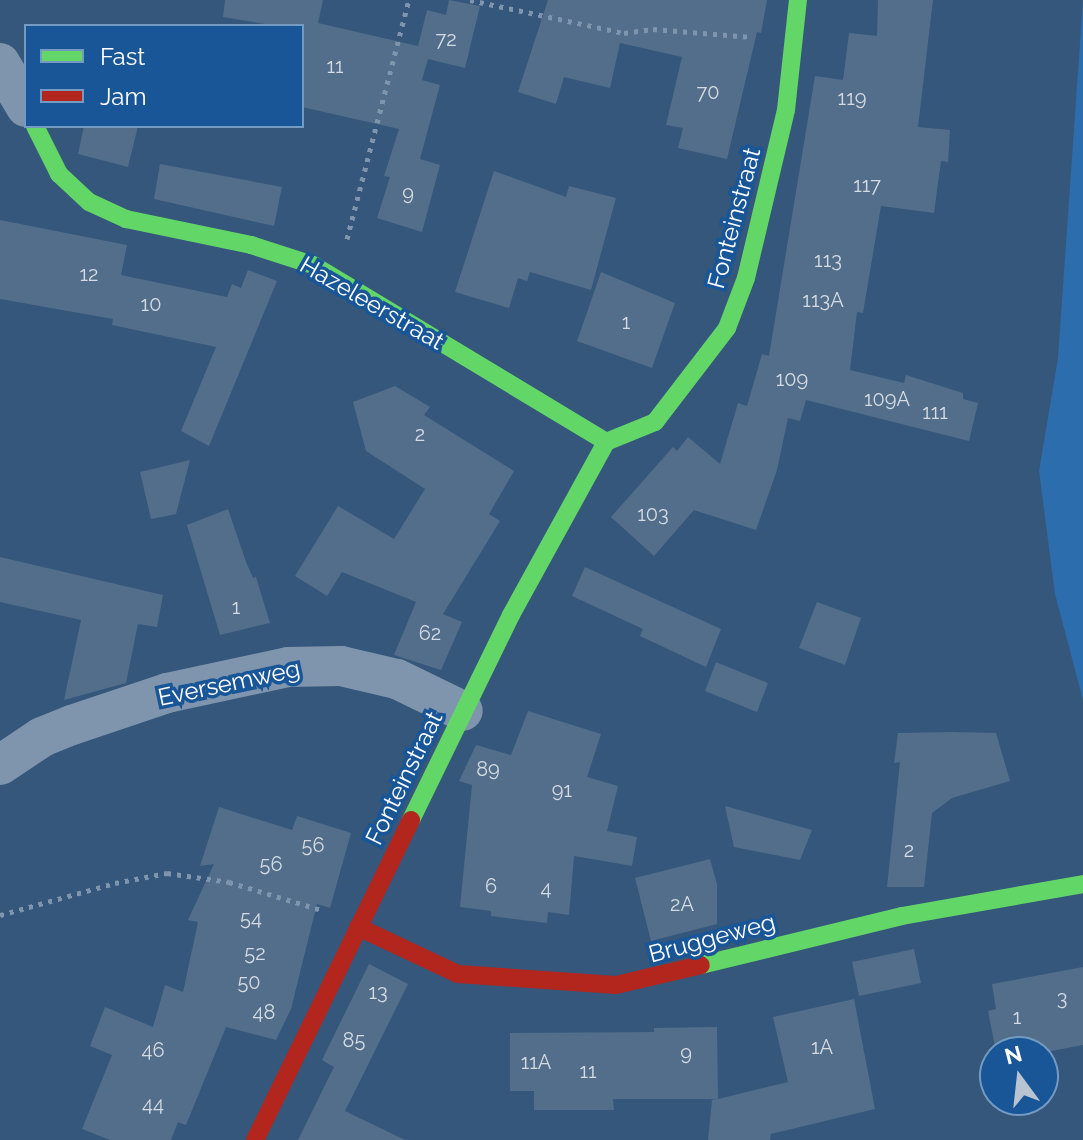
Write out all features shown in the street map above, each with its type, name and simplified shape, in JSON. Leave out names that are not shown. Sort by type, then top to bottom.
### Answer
[{"type":"street","name":"Fonteinstraat","points":[[255,1140],[598,438],[655,422],[727,328],[746,278],[782,125],[798,0]]},
{"type":"street","points":[[0,63],[24,104]]},
{"type":"street","name":"Hazeleerstraat","points":[[36,128],[59,174],[89,202],[126,219],[283,254],[336,279],[598,438]]},
{"type":"street","name":"Eversemweg","points":[[0,765],[42,737],[72,725],[167,693],[288,667],[341,666],[397,679],[463,711]]},
{"type":"street","name":"Bruggeweg","points":[[360,923],[458,974],[616,985],[902,916],[1083,884]]},
{"type":"path","points":[[336,279],[409,0]]},
{"type":"path","points":[[470,0],[624,33],[653,29],[760,38],[793,45]]},
{"type":"path","points":[[0,915],[115,883],[167,873],[229,882],[360,923]]},
{"type":"shaded area","points":[[1083,0],[1083,700],[1055,594],[1039,471],[1058,358]]},
{"type":"building","points":[[225,0],[323,0],[318,23],[418,46],[427,10],[446,15],[449,0],[480,6],[465,68],[428,59],[422,80],[440,85],[420,159],[440,165],[422,232],[377,218],[390,177],[384,176],[399,129],[304,107],[304,24],[265,24],[223,17]]},
{"type":"building","points":[[548,0],[767,0],[727,159],[678,148],[683,128],[666,125],[682,57],[620,43],[610,88],[564,77],[556,104],[518,92]]},
{"type":"building","points":[[878,0],[933,0],[918,127],[950,130],[948,162],[941,161],[934,213],[881,206],[863,313],[857,312],[850,370],[904,383],[906,375],[963,393],[963,399],[978,403],[969,441],[806,400],[800,421],[788,418],[777,470],[756,530],[694,510],[654,556],[611,517],[673,447],[677,451],[688,437],[720,464],[738,403],[747,406],[762,354],[769,356],[815,76],[843,80],[849,33],[877,36]]},
{"type":"building","points":[[84,128],[138,128],[128,167],[78,154]]},
{"type":"building","points":[[160,164],[282,187],[274,226],[154,199]]},
{"type":"building","points":[[494,171],[566,197],[569,186],[616,198],[591,290],[530,272],[527,281],[518,278],[509,308],[455,292]]},
{"type":"building","points":[[0,220],[127,245],[121,275],[227,297],[232,284],[241,288],[248,270],[277,281],[209,446],[181,431],[216,347],[112,325],[113,319],[0,299]]},
{"type":"building","points":[[601,272],[675,303],[652,368],[577,341]]},
{"type":"building","points":[[395,386],[430,407],[424,415],[514,471],[489,514],[500,521],[443,614],[462,622],[441,670],[394,655],[416,602],[342,572],[327,596],[295,576],[338,506],[394,539],[425,489],[366,451],[353,402]]},
{"type":"building","points":[[190,460],[176,514],[151,519],[140,472]]},
{"type":"building","points":[[228,509],[246,562],[253,578],[256,577],[270,623],[220,635],[187,525]]},
{"type":"building","points":[[0,557],[163,595],[157,627],[138,624],[126,683],[64,700],[81,620],[0,602]]},
{"type":"building","points":[[585,567],[721,629],[706,667],[640,636],[643,629],[572,596]]},
{"type":"building","points":[[817,602],[861,618],[845,665],[799,648]]},
{"type":"building","points":[[716,662],[768,683],[757,712],[705,691]]},
{"type":"building","points":[[528,711],[601,734],[587,777],[618,786],[607,831],[637,837],[632,866],[574,856],[569,915],[548,912],[547,923],[491,916],[491,911],[460,907],[472,785],[459,781],[476,745],[511,755]]},
{"type":"building","points":[[898,733],[996,733],[1010,781],[952,798],[932,813],[924,887],[887,887],[900,762],[894,763]]},
{"type":"building","points":[[725,806],[812,830],[800,860],[734,847]]},
{"type":"building","points":[[219,807],[292,830],[297,816],[351,833],[330,908],[317,904],[291,1009],[276,1040],[226,1027],[186,1125],[178,1122],[171,1140],[110,1140],[82,1129],[112,1055],[90,1046],[105,1007],[153,1027],[165,985],[183,992],[198,922],[188,920],[214,864],[200,866]]},
{"type":"building","points":[[710,859],[717,884],[717,924],[651,941],[635,878]]},
{"type":"building","points":[[914,949],[921,983],[859,996],[852,962]]},
{"type":"building","points":[[369,964],[408,984],[345,1111],[405,1140],[298,1140],[334,1067],[322,1060]]},
{"type":"building","points":[[1083,967],[1083,1045],[1059,1050],[1059,1036],[993,1036],[988,1011],[996,1009],[992,984]]},
{"type":"building","points":[[854,999],[875,1109],[771,1134],[770,1140],[708,1140],[712,1100],[716,1099],[613,1099],[614,1110],[534,1110],[534,1091],[510,1091],[510,1033],[654,1032],[654,1028],[717,1027],[718,1099],[788,1082],[773,1017]]},
{"type":"traffic: fast","points":[[411,820],[511,615],[606,442],[655,422],[727,328],[746,278],[786,110],[798,0]]},
{"type":"traffic: fast","points":[[36,128],[59,174],[89,202],[126,219],[251,245],[313,265],[606,442]]},
{"type":"traffic: fast","points":[[701,965],[902,916],[1083,884]]},
{"type":"traffic: jam","points":[[255,1140],[411,820]]},
{"type":"traffic: jam","points":[[358,927],[458,974],[616,985],[701,965]]}]
